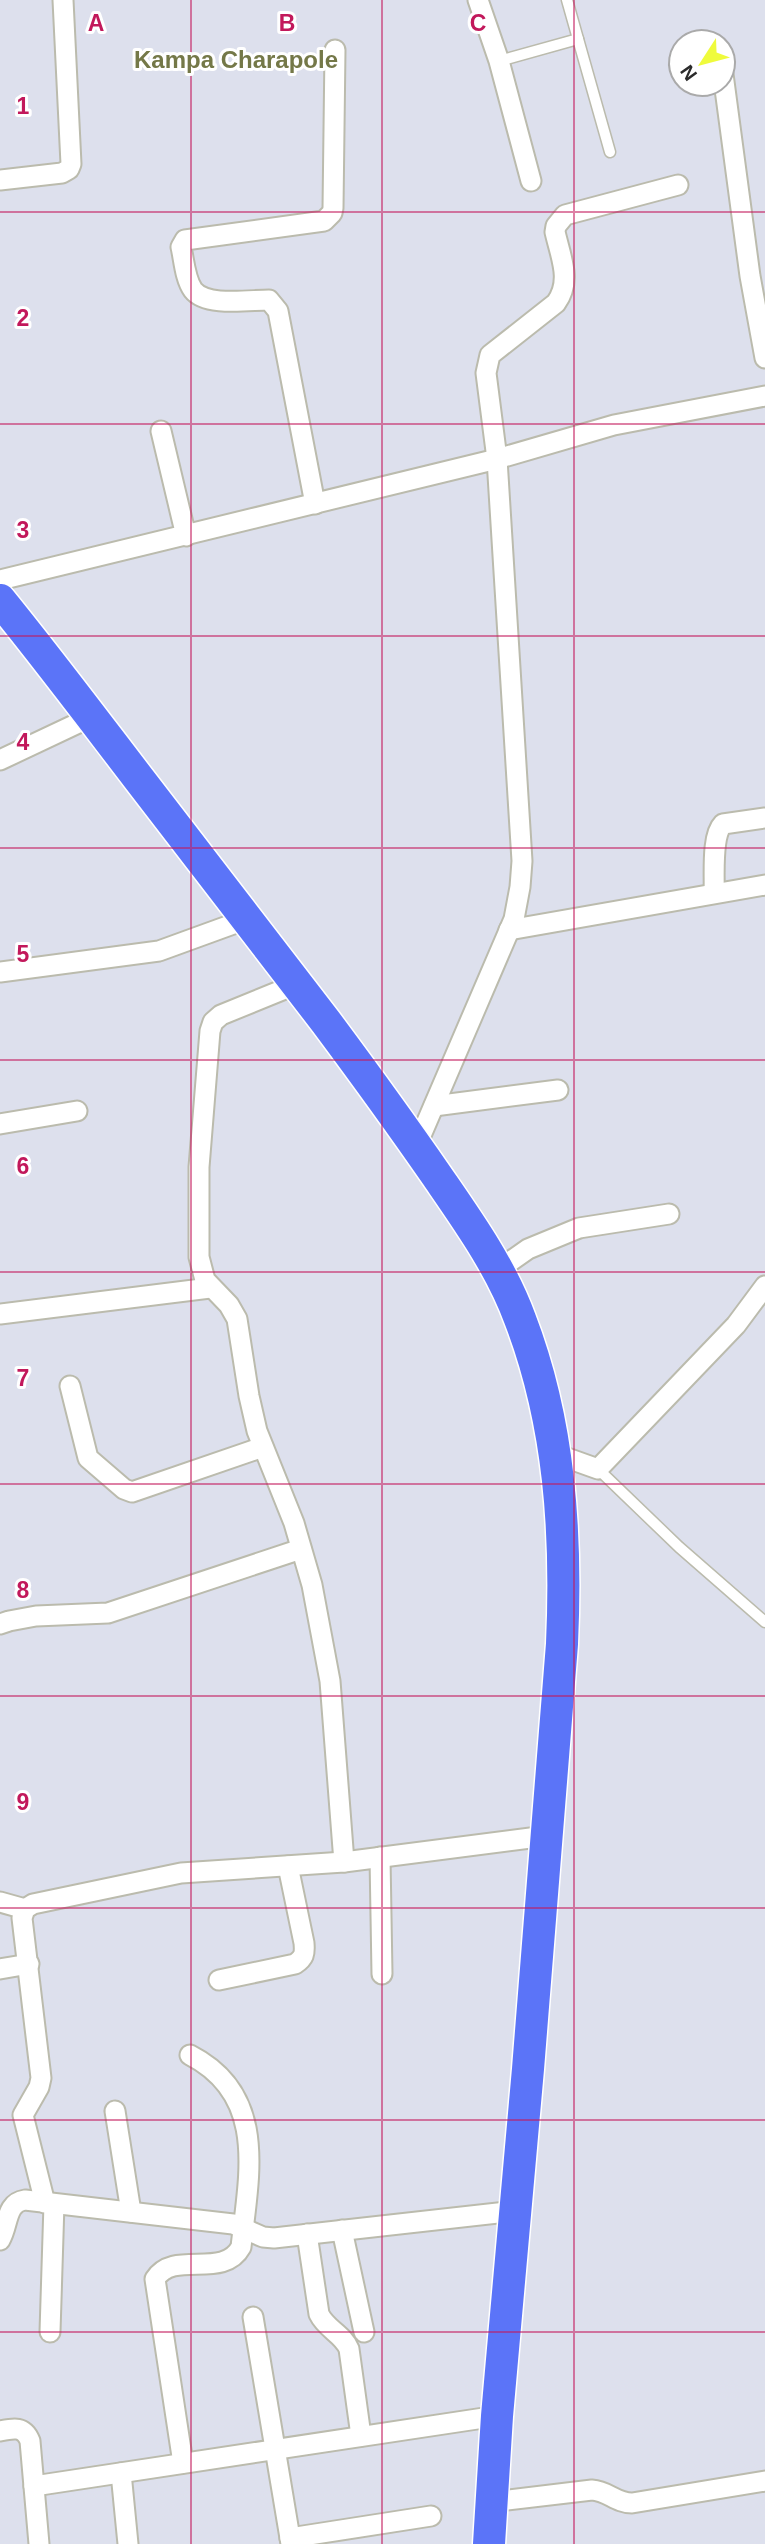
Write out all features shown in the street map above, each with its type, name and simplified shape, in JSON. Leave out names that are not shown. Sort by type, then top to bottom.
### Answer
[{"type":"highway","points":[[4,612],[91,717],[247,919],[416,1147],[498,1270],[520,1317],[535,1364],[556,1454],[564,1533],[565,1577],[562,1644],[497,2416],[489,2544]]},
{"type":"street","points":[[0,180],[62,173],[69,169],[71,164],[63,0]]},
{"type":"street","points":[[478,0],[499,61],[531,181]]},
{"type":"street","points":[[315,504],[278,311],[269,300],[213,300],[194,292],[188,282],[180,247],[185,240],[324,221],[329,218],[333,208],[335,50]]},
{"type":"street","points":[[726,98],[750,276],[765,358]]},
{"type":"street","points":[[416,1147],[509,930],[520,887],[522,861],[498,459],[486,373],[487,362],[490,355],[556,303],[562,295],[566,283],[555,232],[565,215],[678,185]]},
{"type":"street","points":[[0,580],[498,459],[614,425],[765,396]]},
{"type":"street","points":[[161,431],[186,536]]},
{"type":"street","points":[[0,760],[91,717]]},
{"type":"street","points":[[715,894],[716,836],[719,827],[723,824],[765,818]]},
{"type":"street","points":[[509,930],[765,885]]},
{"type":"street","points":[[0,972],[159,951],[247,919]]},
{"type":"street","points":[[297,984],[221,1015],[210,1031],[199,1167],[199,1257],[201,1271],[210,1287],[229,1305],[237,1320],[248,1396],[263,1447],[294,1523],[312,1586],[330,1681],[344,1862]]},
{"type":"street","points":[[434,1106],[558,1090]]},
{"type":"street","points":[[0,1124],[77,1111]]},
{"type":"street","points":[[498,1270],[528,1249],[579,1228],[669,1214]]},
{"type":"street","points":[[556,1454],[598,1469],[736,1325],[765,1286]]},
{"type":"street","points":[[0,1314],[210,1287]]},
{"type":"street","points":[[70,1386],[88,1458],[124,1489],[132,1492],[263,1447]]},
{"type":"street","points":[[0,1625],[9,1620],[36,1616],[108,1613],[301,1549]]},
{"type":"street","points":[[50,2332],[50,2203],[23,2115],[39,2087],[41,2078],[22,1918],[25,1909],[41,1900],[181,1873],[344,1862],[546,1836]]},
{"type":"street","points":[[380,1857],[383,1974]]},
{"type":"street","points":[[219,1980],[295,1964],[302,1959],[305,1952],[288,1866]]},
{"type":"street","points":[[0,1902],[25,1909]]},
{"type":"street","points":[[0,1969],[29,1964]]},
{"type":"street","points":[[183,2463],[155,2278],[160,2271],[169,2267],[231,2260],[241,2247],[249,2154],[243,2114],[225,2080],[210,2065],[190,2055]]},
{"type":"street","points":[[115,2111],[131,2213]]},
{"type":"street","points":[[0,2240],[5,2232],[11,2206],[17,2202],[50,2203],[243,2227],[262,2237],[274,2238],[516,2211]]},
{"type":"street","points":[[342,2230],[364,2332]]},
{"type":"street","points":[[307,2234],[319,2314],[323,2322],[345,2341],[349,2349],[361,2436]]},
{"type":"street","points":[[253,2317],[290,2541],[431,2516]]},
{"type":"street","points":[[34,2486],[497,2416]]},
{"type":"street","points":[[0,2431],[20,2429],[26,2432],[30,2441],[39,2544]]},
{"type":"street","points":[[121,2473],[128,2544]]},
{"type":"street","points":[[491,2502],[602,2490],[623,2503],[632,2503],[765,2481]]},
{"type":"lane","points":[[567,0],[610,152]]},
{"type":"lane","points":[[499,61],[578,39]]},
{"type":"lane","points":[[598,1469],[679,1547],[765,1622]]},
{"type":"district","name":"Kampa Charapole","points":[[236,59]]}]
